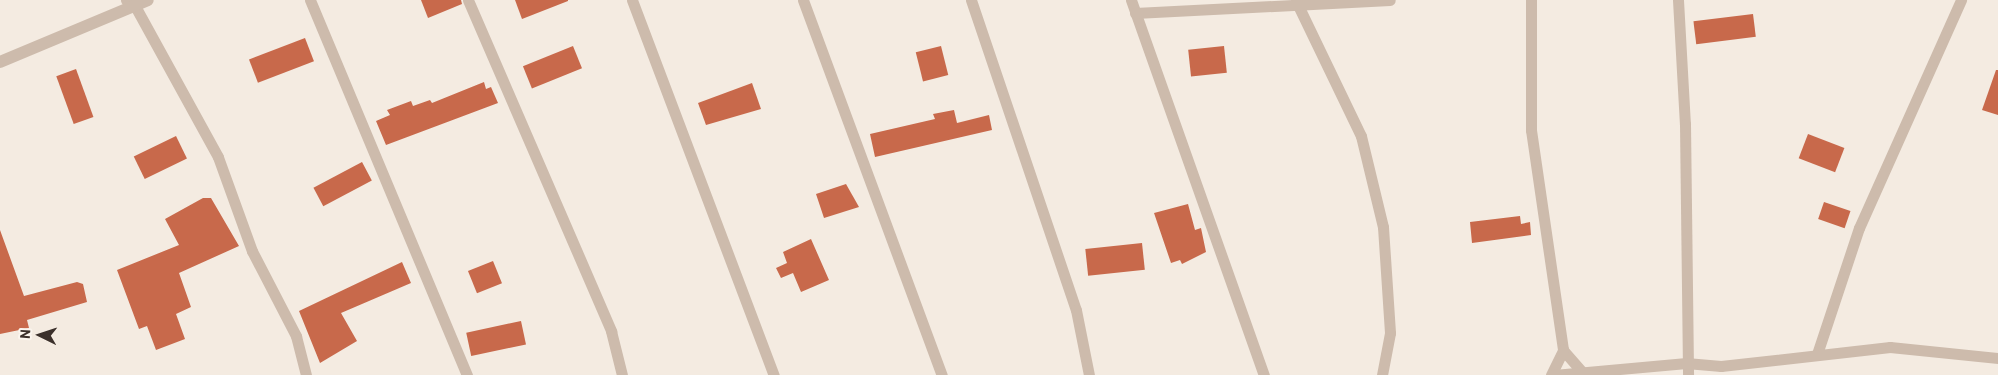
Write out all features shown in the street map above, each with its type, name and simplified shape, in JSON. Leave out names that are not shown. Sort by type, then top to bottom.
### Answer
[{"type":"street","points":[[0,62],[130,3],[148,0]]},
{"type":"street","points":[[310,0],[468,375]]},
{"type":"street","points":[[468,0],[610,331],[622,375]]},
{"type":"street","points":[[632,0],[774,375]]},
{"type":"street","points":[[803,0],[942,375]]},
{"type":"street","points":[[971,0],[1076,310],[1089,375]]},
{"type":"street","points":[[1131,0],[1264,375]]},
{"type":"street","points":[[1135,13],[1296,2],[1390,0]]},
{"type":"street","points":[[1531,0],[1530,122],[1563,350],[1552,375]]},
{"type":"street","points":[[1678,0],[1689,267],[1686,363],[1688,375]]},
{"type":"street","points":[[1817,354],[1859,228],[1961,0]]},
{"type":"street","points":[[1296,2],[1361,136],[1383,227],[1390,333],[1382,375]]},
{"type":"street","points":[[130,3],[218,157],[252,251],[296,336],[306,375]]},
{"type":"street","points":[[1552,375],[1686,363],[1721,366],[1890,347],[1998,358]]},
{"type":"street","points":[[1563,350],[1581,371]]},
{"type":"building","points":[[421,0],[461,0],[462,4],[428,18]]},
{"type":"building","points":[[515,0],[568,0],[568,1],[522,19]]},
{"type":"building","points":[[1753,14],[1756,37],[1696,44],[1693,21]]},
{"type":"building","points":[[305,38],[314,61],[258,83],[249,60]]},
{"type":"building","points":[[573,46],[582,68],[532,88],[523,66]]},
{"type":"building","points":[[941,46],[948,75],[923,81],[916,52]]},
{"type":"building","points":[[1224,46],[1227,73],[1191,77],[1188,50]]},
{"type":"building","points":[[76,69],[93,117],[74,124],[56,76]]},
{"type":"building","points":[[1996,70],[1998,70],[1998,115],[1982,110]]},
{"type":"building","points":[[484,82],[486,89],[491,87],[498,103],[386,145],[376,121],[390,115],[387,110],[411,101],[413,106],[430,100],[432,103]]},
{"type":"building","points":[[752,83],[761,109],[706,125],[698,103]]},
{"type":"building","points":[[954,110],[957,123],[989,115],[992,130],[875,157],[870,134],[935,119],[933,114]]},
{"type":"building","points":[[1808,134],[1844,148],[1835,172],[1799,158]]},
{"type":"building","points":[[176,136],[187,158],[145,179],[134,157]]},
{"type":"building","points":[[362,162],[372,181],[323,206],[313,188]]},
{"type":"building","points":[[846,184],[859,207],[824,218],[816,194]]},
{"type":"building","points":[[203,198],[211,198],[239,246],[179,273],[191,307],[176,314],[185,339],[156,350],[147,326],[139,329],[117,270],[179,245],[165,219]]},
{"type":"building","points":[[1824,202],[1850,211],[1845,228],[1818,219]]},
{"type":"building","points":[[1188,204],[1195,230],[1201,228],[1206,252],[1182,264],[1180,260],[1171,263],[1154,213]]},
{"type":"building","points":[[1520,216],[1521,224],[1530,222],[1531,235],[1472,243],[1470,222]]},
{"type":"building","points":[[0,230],[24,296],[77,282],[83,284],[87,302],[27,320],[29,328],[0,334]]},
{"type":"building","points":[[811,239],[829,280],[801,292],[793,273],[781,278],[776,268],[787,263],[783,252]]},
{"type":"building","points":[[1142,243],[1145,270],[1088,276],[1085,249]]},
{"type":"building","points":[[493,261],[502,283],[477,293],[468,271]]},
{"type":"building","points":[[402,262],[411,283],[341,313],[357,341],[320,363],[299,311]]},
{"type":"building","points":[[521,321],[526,344],[471,356],[466,333]]}]
